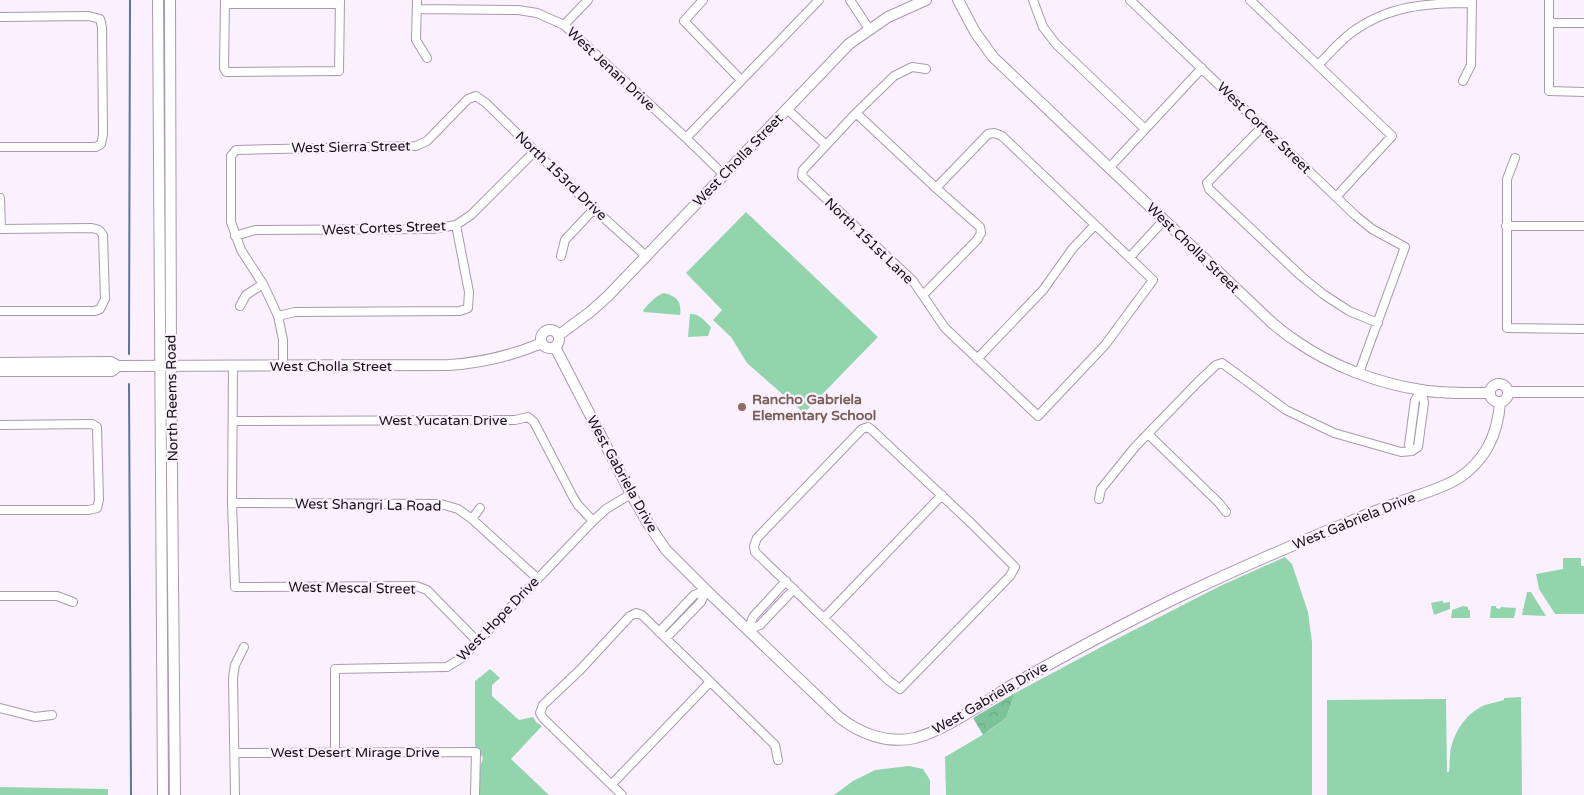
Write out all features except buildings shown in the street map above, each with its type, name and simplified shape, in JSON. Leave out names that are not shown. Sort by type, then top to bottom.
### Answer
[{"type":"street","name":"North Reems Road","points":[[158,0],[163,795]]},
{"type":"street","name":"North Reems Road","points":[[170,0],[175,795]]},
{"type":"street","points":[[416,0],[416,40],[427,58]]},
{"type":"street","points":[[564,25],[588,0]]},
{"type":"street","points":[[703,0],[684,21],[741,80]]},
{"type":"street","points":[[686,138],[818,0]]},
{"type":"street","points":[[850,0],[869,29]]},
{"type":"street","name":"West Cholla Street","points":[[559,335],[601,303],[849,44],[888,17],[926,0]]},
{"type":"street","name":"West Cholla Street","points":[[958,0],[975,32],[993,57],[1269,320],[1295,341],[1320,356],[1372,378],[1422,390],[1490,393]]},
{"type":"street","points":[[1033,0],[1043,27],[1056,44],[1145,129]]},
{"type":"street","name":"West Cortez Street","points":[[1130,0],[1356,216],[1372,229],[1405,247],[1378,323]]},
{"type":"street","points":[[1250,0],[1392,136],[1336,197]]},
{"type":"street","points":[[1549,0],[1549,91],[1584,92]]},
{"type":"street","points":[[225,2],[340,2],[339,71],[226,72],[224,68],[225,2]]},
{"type":"street","points":[[1318,65],[1352,33],[1370,21],[1390,12],[1412,6],[1472,2],[1471,65],[1463,80]]},
{"type":"street","name":"West Jenan Drive","points":[[416,9],[518,10],[537,13],[564,25],[724,175]]},
{"type":"street","points":[[0,17],[90,16],[100,19],[102,27],[103,135],[101,144],[96,147],[0,147]]},
{"type":"street","points":[[1549,22],[1584,23]]},
{"type":"street","points":[[787,109],[826,145],[894,76],[912,67],[926,69]]},
{"type":"street","points":[[1110,168],[1202,68]]},
{"type":"street","name":"West Sierra Street","points":[[235,236],[231,222],[231,156],[236,150],[416,146],[427,141],[468,99],[476,96]]},
{"type":"street","name":"North 153rd Drive","points":[[476,96],[486,103],[594,209],[646,256]]},
{"type":"street","points":[[856,113],[980,227],[981,233],[977,240],[923,295]]},
{"type":"street","points":[[1263,126],[1207,183],[1209,189],[1301,276],[1323,294],[1350,311],[1378,323],[1359,373]]},
{"type":"street","points":[[936,188],[988,134],[994,132],[1002,136],[1130,257],[1164,220]]},
{"type":"street","name":"North 151st Lane","points":[[826,145],[803,170],[802,176],[913,281],[945,328],[1038,416],[1105,345],[1153,280],[1130,257]]},
{"type":"street","name":"West Cortes Street","points":[[235,236],[255,230],[432,229],[456,225],[471,215],[535,151]]},
{"type":"street","points":[[1515,158],[1507,179],[1507,328],[1584,329]]},
{"type":"street","points":[[0,198],[0,229],[92,228],[99,230],[102,235],[105,299],[100,309],[95,311],[0,311]]},
{"type":"street","points":[[562,256],[565,240],[594,209]]},
{"type":"street","points":[[278,316],[295,312],[460,311],[468,308],[470,302],[456,225]]},
{"type":"street","points":[[977,359],[1042,290],[1073,248],[1094,225]]},
{"type":"street","points":[[1506,226],[1584,226]]},
{"type":"street","points":[[235,236],[241,250],[263,284],[278,316],[283,340],[283,366]]},
{"type":"street","points":[[240,306],[246,295],[263,284]]},
{"type":"street","points":[[547,330],[554,330],[559,335],[559,343],[555,347],[546,348],[542,343],[541,337],[547,330]]},
{"type":"street","name":"West Cholla Street","points":[[0,363],[111,362],[118,366],[464,364],[508,356],[542,343]]},
{"type":"street","name":"West Gabriela Drive","points":[[555,347],[631,494],[666,550],[839,717],[854,728],[872,736],[905,740],[940,729],[1050,664],[1175,599],[1286,548],[1362,516],[1440,488],[1457,479],[1475,464],[1487,450],[1498,424],[1500,402]]},
{"type":"street","points":[[1099,499],[1101,488],[1148,434],[1216,365],[1222,363],[1286,410],[1334,433],[1401,452],[1412,451],[1409,445],[1415,400],[1422,390]]},
{"type":"street","name":"West Cholla Street","points":[[0,371],[112,371],[118,366]]},
{"type":"street","points":[[232,503],[233,366]]},
{"type":"street","points":[[1498,384],[1506,386],[1509,392],[1507,398],[1500,402],[1494,400],[1490,393],[1492,387],[1498,384]]},
{"type":"street","points":[[1509,392],[1584,392]]},
{"type":"street","name":"West Yucatan Drive","points":[[233,421],[516,420],[528,417],[534,422],[578,505],[593,521]]},
{"type":"street","points":[[0,425],[92,424],[98,427],[99,500],[97,508],[89,510],[0,510]]},
{"type":"street","points":[[868,427],[942,495],[1015,567],[1010,576],[900,689],[888,680],[755,552],[754,546],[758,538],[862,429],[868,427]]},
{"type":"street","points":[[1148,434],[1219,502],[1226,512]]},
{"type":"street","name":"West Hope Drive","points":[[336,752],[335,668],[447,667],[463,657],[593,521],[606,509],[631,494]]},
{"type":"street","points":[[824,618],[942,495]]},
{"type":"street","name":"West Shangri La Road","points":[[232,503],[441,504],[458,509],[472,518],[537,578]]},
{"type":"street","name":"West Mescal Street","points":[[232,503],[235,587],[416,586],[427,590],[477,641]]},
{"type":"street","points":[[472,518],[480,508]]},
{"type":"street","points":[[748,630],[753,617],[786,581]]},
{"type":"street","points":[[748,630],[760,625],[794,589]]},
{"type":"street","points":[[659,632],[694,595],[706,590]]},
{"type":"street","points":[[666,638],[701,602],[706,590]]},
{"type":"street","points":[[0,596],[57,596],[73,602]]},
{"type":"street","points":[[681,609],[688,616]]},
{"type":"street","points":[[622,795],[540,713],[543,705],[580,670],[630,616],[636,613],[642,615],[775,745],[778,760]]},
{"type":"street","points":[[235,795],[233,678],[235,665],[244,647]]},
{"type":"street","points":[[612,784],[710,682]]},
{"type":"street","points":[[0,708],[35,717],[52,715]]},
{"type":"street","name":"West Desert Mirage Drive","points":[[235,753],[476,752],[475,795]]},
{"type":"green space","points":[[746,212],[878,337],[804,413],[747,363],[731,337],[713,320],[722,310],[686,273]]},
{"type":"green space","points":[[664,293],[678,300],[680,315],[644,312],[643,310],[653,300]]},
{"type":"green space","points":[[690,314],[699,316],[711,327],[708,336],[688,337]]},
{"type":"green space","points":[[1285,557],[1292,564],[1308,612],[1312,642],[1312,795],[946,795],[945,757],[989,731],[1006,718],[1015,693],[1220,586]]},
{"type":"green space","points":[[1563,558],[1581,558],[1581,566],[1584,566],[1584,614],[1555,614],[1539,589],[1536,574],[1563,569]]},
{"type":"green space","points":[[1527,592],[1531,592],[1546,616],[1522,615]]},
{"type":"green space","points":[[1443,601],[1443,603],[1450,602],[1450,609],[1434,615],[1431,603]]},
{"type":"green space","points":[[1463,606],[1468,607],[1468,610],[1470,610],[1470,618],[1451,618],[1452,610]]},
{"type":"green space","points":[[1491,606],[1496,606],[1496,608],[1500,609],[1501,607],[1516,608],[1514,618],[1490,618]]},
{"type":"green space","points":[[490,669],[500,678],[492,685],[492,696],[519,720],[533,717],[542,726],[511,759],[549,795],[480,795],[480,768],[483,758],[475,746],[475,681]]},
{"type":"green space","points":[[1015,693],[1006,718],[983,735],[973,718]]},
{"type":"green space","points":[[1521,697],[1522,795],[1327,795],[1327,700],[1446,699],[1447,772],[1449,772],[1453,741],[1465,719],[1485,705],[1504,700],[1504,698]]},
{"type":"green space","points":[[909,766],[923,769],[930,780],[930,795],[834,795],[853,781],[875,770]]},
{"type":"green space","points":[[0,787],[108,789],[108,795],[0,795]]},
{"type":"waterway","points":[[129,354],[130,0]]},
{"type":"waterway","points":[[129,384],[131,795]]},
{"type":"place","name":"Rancho Gabriela Elementary School","points":[[742,407]]}]
